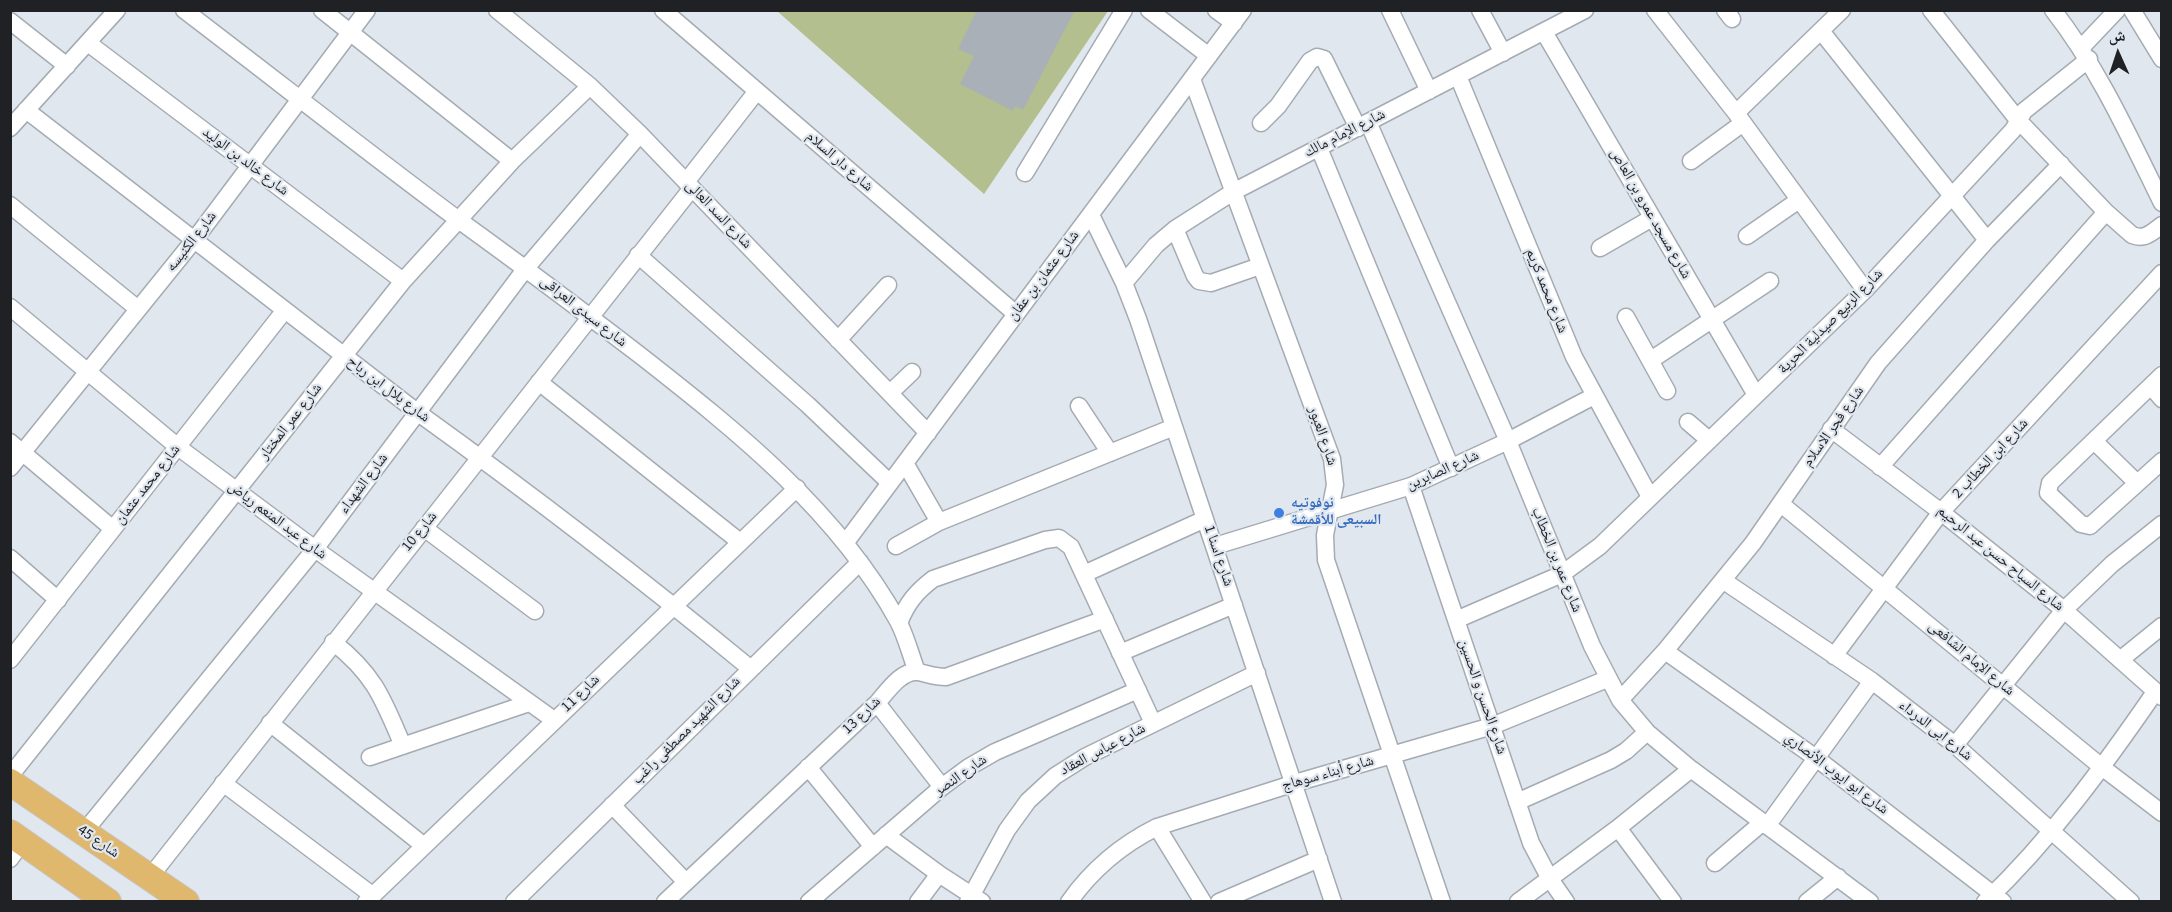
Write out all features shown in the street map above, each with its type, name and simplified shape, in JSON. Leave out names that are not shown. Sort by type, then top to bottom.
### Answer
[{"type":"main road","name":"شارع 45","points":[[10,782],[186,902]]},
{"type":"main road","points":[[15,844],[99,899]]},
{"type":"street","points":[[10,128],[117,10]]},
{"type":"street","name":"شارع سيدى العراقى","points":[[184,10],[698,401],[796,488],[846,542],[860,562],[899,623],[917,672]]},
{"type":"street","points":[[322,10],[512,161]]},
{"type":"street","name":"شارع الكنيسه","points":[[10,468],[17,447],[87,371],[195,239],[367,10]]},
{"type":"street","name":"شارع السد العالى","points":[[497,10],[590,86],[640,134],[928,433]]},
{"type":"street","name":"شارع دار السلام","points":[[663,10],[1016,314]]},
{"type":"street","points":[[1025,173],[1124,10]]},
{"type":"street","points":[[1149,10],[1209,56]]},
{"type":"street","points":[[1216,10],[1238,17]]},
{"type":"street","points":[[1390,10],[1429,91]]},
{"type":"street","points":[[1480,10],[1503,53]]},
{"type":"street","name":"شارع الإمام مالك","points":[[1125,283],[1156,244],[1233,192],[1585,10]]},
{"type":"street","points":[[1655,10],[1740,118],[1865,290]]},
{"type":"street","points":[[1691,161],[1740,118],[1842,10]]},
{"type":"street","points":[[1931,10],[2018,120],[2106,212],[2137,237],[2147,236],[2162,225]]},
{"type":"street","points":[[2053,10],[2085,54],[2115,107],[2161,203]]},
{"type":"street","name":"شارع الربيع صيدلية الحرية","points":[[1456,620],[1562,574],[1599,546],[1865,290],[2013,130],[2024,111],[2085,54],[2116,10]]},
{"type":"street","points":[[2132,10],[2160,53]]},
{"type":"street","name":"شارع عثمان بن عفان","points":[[846,542],[1238,17]]},
{"type":"street","points":[[10,21],[67,66]]},
{"type":"street","points":[[1821,31],[1987,240]]},
{"type":"street","name":"شارع مسجد عمرو بن العاص","points":[[1544,32],[1756,395]]},
{"type":"street","name":"شارع خالد بن الوليد","points":[[88,43],[403,281]]},
{"type":"street","name":"شارع عمر بن الخطاب","points":[[1261,123],[1278,106],[1310,61],[1317,57],[1324,59],[1363,125],[1508,441],[1592,646],[1607,679],[1620,700],[1647,732],[1691,769],[1870,902]]},
{"type":"street","name":"شارع محمد كريم","points":[[1458,76],[1556,317],[1594,396],[1650,497]]},
{"type":"street","name":"شارع العبور","points":[[1192,79],[1332,459],[1335,485],[1325,536],[1326,560],[1442,902]]},
{"type":"street","name":"شارع عمر المختار","points":[[10,776],[403,281],[512,161],[590,86]]},
{"type":"street","name":"شارع 10","points":[[150,877],[639,255],[757,91]]},
{"type":"street","name":"شارع بلال ابن رباح","points":[[26,110],[417,412],[673,605],[751,669]]},
{"type":"street","name":"شارع الشهداء","points":[[84,832],[315,549],[526,268],[640,134]]},
{"type":"street","points":[[1319,148],[1451,468]]},
{"type":"street","name":"شارع فجر الاسلام","points":[[1620,700],[1724,581],[1781,504],[1878,363],[1987,240],[2061,164]]},
{"type":"street","points":[[1748,236],[1799,200]]},
{"type":"street","points":[[10,205],[138,309]]},
{"type":"street","points":[[1880,467],[2106,212]]},
{"type":"street","name":"شارع اسنا 1","points":[[1091,214],[1125,283],[1333,902]]},
{"type":"street","points":[[1600,248],[1652,218]]},
{"type":"street","points":[[1175,229],[1199,281],[1211,283],[1260,266]]},
{"type":"street","points":[[639,255],[808,405],[890,483]]},
{"type":"street","name":"شارع ابن الخطاب 2","points":[[1834,656],[1941,512],[2162,273]]},
{"type":"street","points":[[1651,360],[1770,281]]},
{"type":"street","points":[[838,340],[888,285]]},
{"type":"street","name":"شارع عبد المنعم رياض","points":[[10,307],[178,447],[315,549],[554,720]]},
{"type":"street","name":"شارع محمد عثمان","points":[[12,654],[58,600],[285,310]]},
{"type":"street","points":[[1626,317],[1667,391]]},
{"type":"street","points":[[890,393],[912,372]]},
{"type":"street","points":[[2162,399],[2156,380],[2050,483],[2049,496],[2081,524],[2087,526],[2093,524],[2162,460]]},
{"type":"street","points":[[539,382],[740,542]]},
{"type":"street","name":"شارع الصابرين","points":[[1215,546],[1411,486],[1508,441],[1594,396]]},
{"type":"street","points":[[1079,406],[1110,453]]},
{"type":"street","points":[[1688,422],[1709,440]]},
{"type":"street","points":[[896,546],[939,522],[1174,427]]},
{"type":"street","name":"شارع السباح حسن عبد الرحيم","points":[[1831,429],[1941,512],[2064,610],[2158,694]]},
{"type":"street","points":[[2094,441],[2137,483]]},
{"type":"street","points":[[17,447],[113,529]]},
{"type":"street","points":[[905,463],[939,522]]},
{"type":"street","name":"شارع الحسن و الحسين","points":[[1411,486],[1531,843],[1550,879],[1566,902]]},
{"type":"street","name":"شارع 11","points":[[369,898],[796,488]]},
{"type":"street","name":"شارع الإمام الشافعى","points":[[1781,504],[2103,768],[2162,813]]},
{"type":"street","points":[[1083,574],[1205,519]]},
{"type":"street","points":[[1955,745],[2064,610],[2112,564],[2162,524]]},
{"type":"street","points":[[423,528],[535,611]]},
{"type":"street","points":[[899,623],[906,605],[918,590],[933,579],[1052,538],[1059,538],[1071,547],[1153,723]]},
{"type":"street","points":[[10,558],[58,600]]},
{"type":"street","name":"شارع الشهيد مصطفى راغب","points":[[514,902],[860,562]]},
{"type":"street","name":"شارع ابى الدرداء","points":[[1724,581],[1872,681],[1955,745],[2053,830],[2120,898]]},
{"type":"street","points":[[1120,653],[1234,605]]},
{"type":"street","points":[[917,672],[935,677],[946,677],[1105,619]]},
{"type":"street","points":[[2120,660],[2162,626]]},
{"type":"street","points":[[333,642],[367,673],[380,693],[403,746]]},
{"type":"street","name":"شارع ابو ايوب الأنصاري","points":[[1665,651],[1816,758],[1994,899]]},
{"type":"street","name":"شارع 13","points":[[665,902],[877,703],[900,678],[917,672]]},
{"type":"street","name":"شارع عباس العقاد","points":[[974,899],[1007,830],[1028,801],[1048,782],[1085,757],[1257,673]]},
{"type":"street","name":"شارع أبناء سوهاج","points":[[1069,902],[1100,865],[1136,837],[1157,827],[1294,783],[1492,726],[1607,679]]},
{"type":"street","points":[[1715,863],[1765,824],[1872,681]]},
{"type":"street","name":"شارع النصر","points":[[809,902],[942,787],[995,752],[1138,690]]},
{"type":"street","points":[[1994,899],[2103,768],[2158,694]]},
{"type":"street","points":[[370,757],[530,703]]},
{"type":"street","points":[[877,703],[942,787]]},
{"type":"street","points":[[270,723],[423,845]]},
{"type":"street","points":[[1517,802],[1611,760],[1626,751],[1647,732]]},
{"type":"street","points":[[808,767],[873,847]]},
{"type":"street","points":[[1518,902],[1618,828],[1691,769]]},
{"type":"street","points":[[223,783],[369,898]]},
{"type":"street","points":[[612,805],[686,882]]},
{"type":"street","points":[[1157,827],[1203,902]]},
{"type":"street","points":[[1618,828],[1673,902]]},
{"type":"street","points":[[886,836],[974,899]]},
{"type":"street","points":[[1219,902],[1319,860]]},
{"type":"street","points":[[918,902],[939,874]]},
{"type":"street","points":[[1808,902],[1838,877]]},
{"type":"green space","points":[[777,11],[1108,11],[984,194]]},
{"type":"building","points":[[977,10],[1075,10],[1023,110],[1015,106],[1013,111],[960,84],[974,56],[958,49]]},
{"type":"place","name":"نوفوتيه السبيعى للأقمشة","points":[[1279,513]]}]
